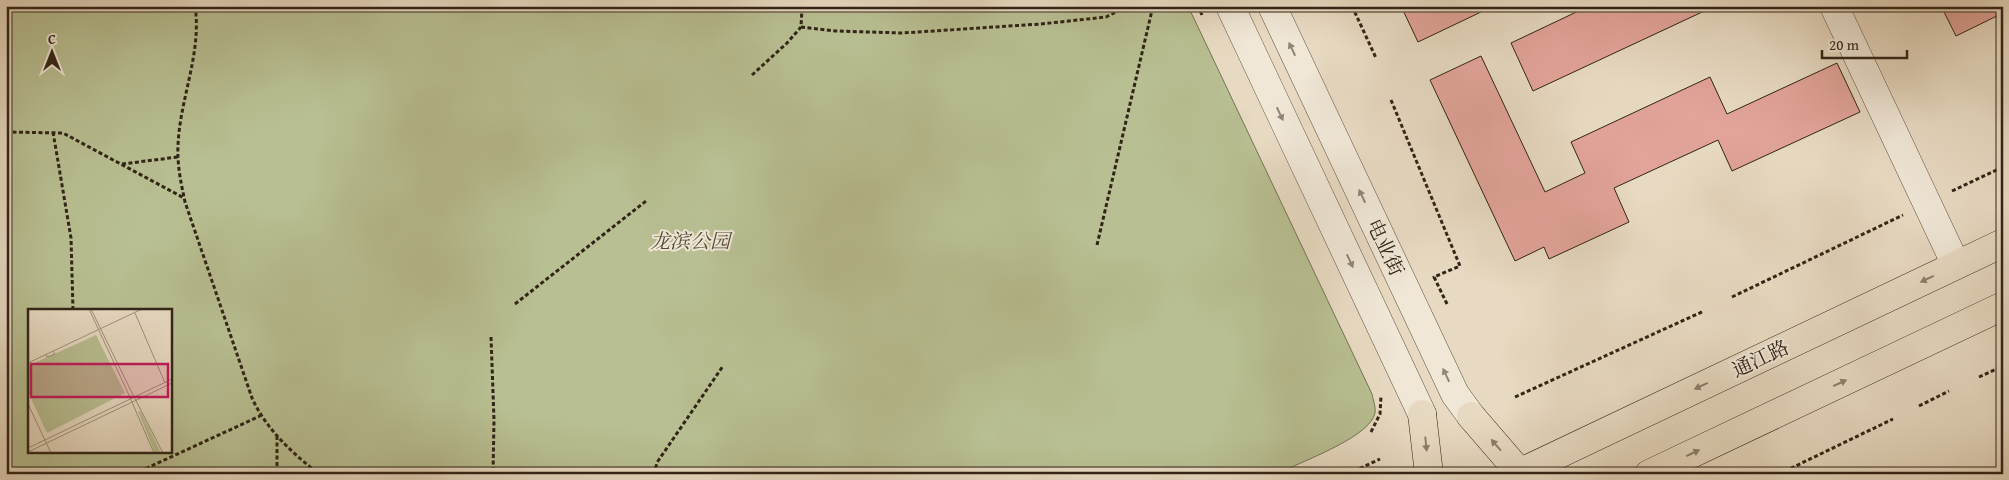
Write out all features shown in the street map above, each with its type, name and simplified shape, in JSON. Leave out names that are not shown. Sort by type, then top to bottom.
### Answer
[{"type":"main road","name":"通江路","points":[[1519,473],[2003,243]]},
{"type":"main road","points":[[1649,474],[2003,306]]},
{"type":"main road","name":"电业街","points":[[1422,414],[1429,474]]},
{"type":"main road","name":"电业街","points":[[1471,416],[1519,473]]},
{"type":"street","name":"电业街","points":[[1230,6],[1422,414]]},
{"type":"street","name":"电业街","points":[[1272,6],[1455,394],[1471,416]]},
{"type":"street","points":[[1834,6],[1956,265]]},
{"type":"path","points":[[195,6],[196,40],[178,144],[179,174],[184,198],[252,398],[260,416],[296,456],[319,474]]},
{"type":"path","points":[[800,27],[902,33],[1041,24],[1106,17],[1128,6]]},
{"type":"path","points":[[1097,246],[1153,6]]},
{"type":"path","points":[[1352,6],[1376,58]]},
{"type":"path","points":[[752,75],[787,43],[800,27],[802,8]]},
{"type":"path","points":[[1391,100],[1460,266],[1434,277],[1449,311]]},
{"type":"path","points":[[6,132],[63,133],[184,198]]},
{"type":"path","points":[[53,132],[71,238],[73,309]]},
{"type":"path","points":[[122,164],[178,157]]},
{"type":"path","points":[[1946,194],[2003,167]]},
{"type":"path","points":[[515,304],[646,201]]},
{"type":"path","points":[[1732,297],[1906,214]]},
{"type":"path","points":[[1515,397],[1704,311]]},
{"type":"path","points":[[491,337],[494,420],[493,474]]},
{"type":"path","points":[[654,474],[658,461],[724,366]]},
{"type":"path","points":[[1979,377],[2003,366]]},
{"type":"path","points":[[1919,406],[1950,392]]},
{"type":"path","points":[[134,474],[260,416]]},
{"type":"path","points":[[1779,474],[1893,419]]},
{"type":"path","points":[[277,435],[277,465],[279,474]]},
{"type":"path","points":[[1348,474],[1380,459]]},
{"type":"green space","name":"龙滨公园","points":[[6,6],[1188,6],[1372,394],[1375,413],[1371,422],[1351,438],[1290,468],[1292,474],[6,474]]},
{"type":"building","points":[[1401,6],[1478,6],[1481,12],[1418,42]]},
{"type":"building","points":[[1589,6],[1715,6],[1533,91],[1511,43]]},
{"type":"building","points":[[1941,6],[2003,6],[2003,13],[1956,36]]},
{"type":"building","points":[[1481,56],[1545,192],[1585,173],[1571,142],[1710,77],[1727,114],[1837,63],[1860,112],[1732,171],[1718,140],[1614,188],[1629,222],[1549,259],[1544,247],[1515,261],[1430,80]]}]
